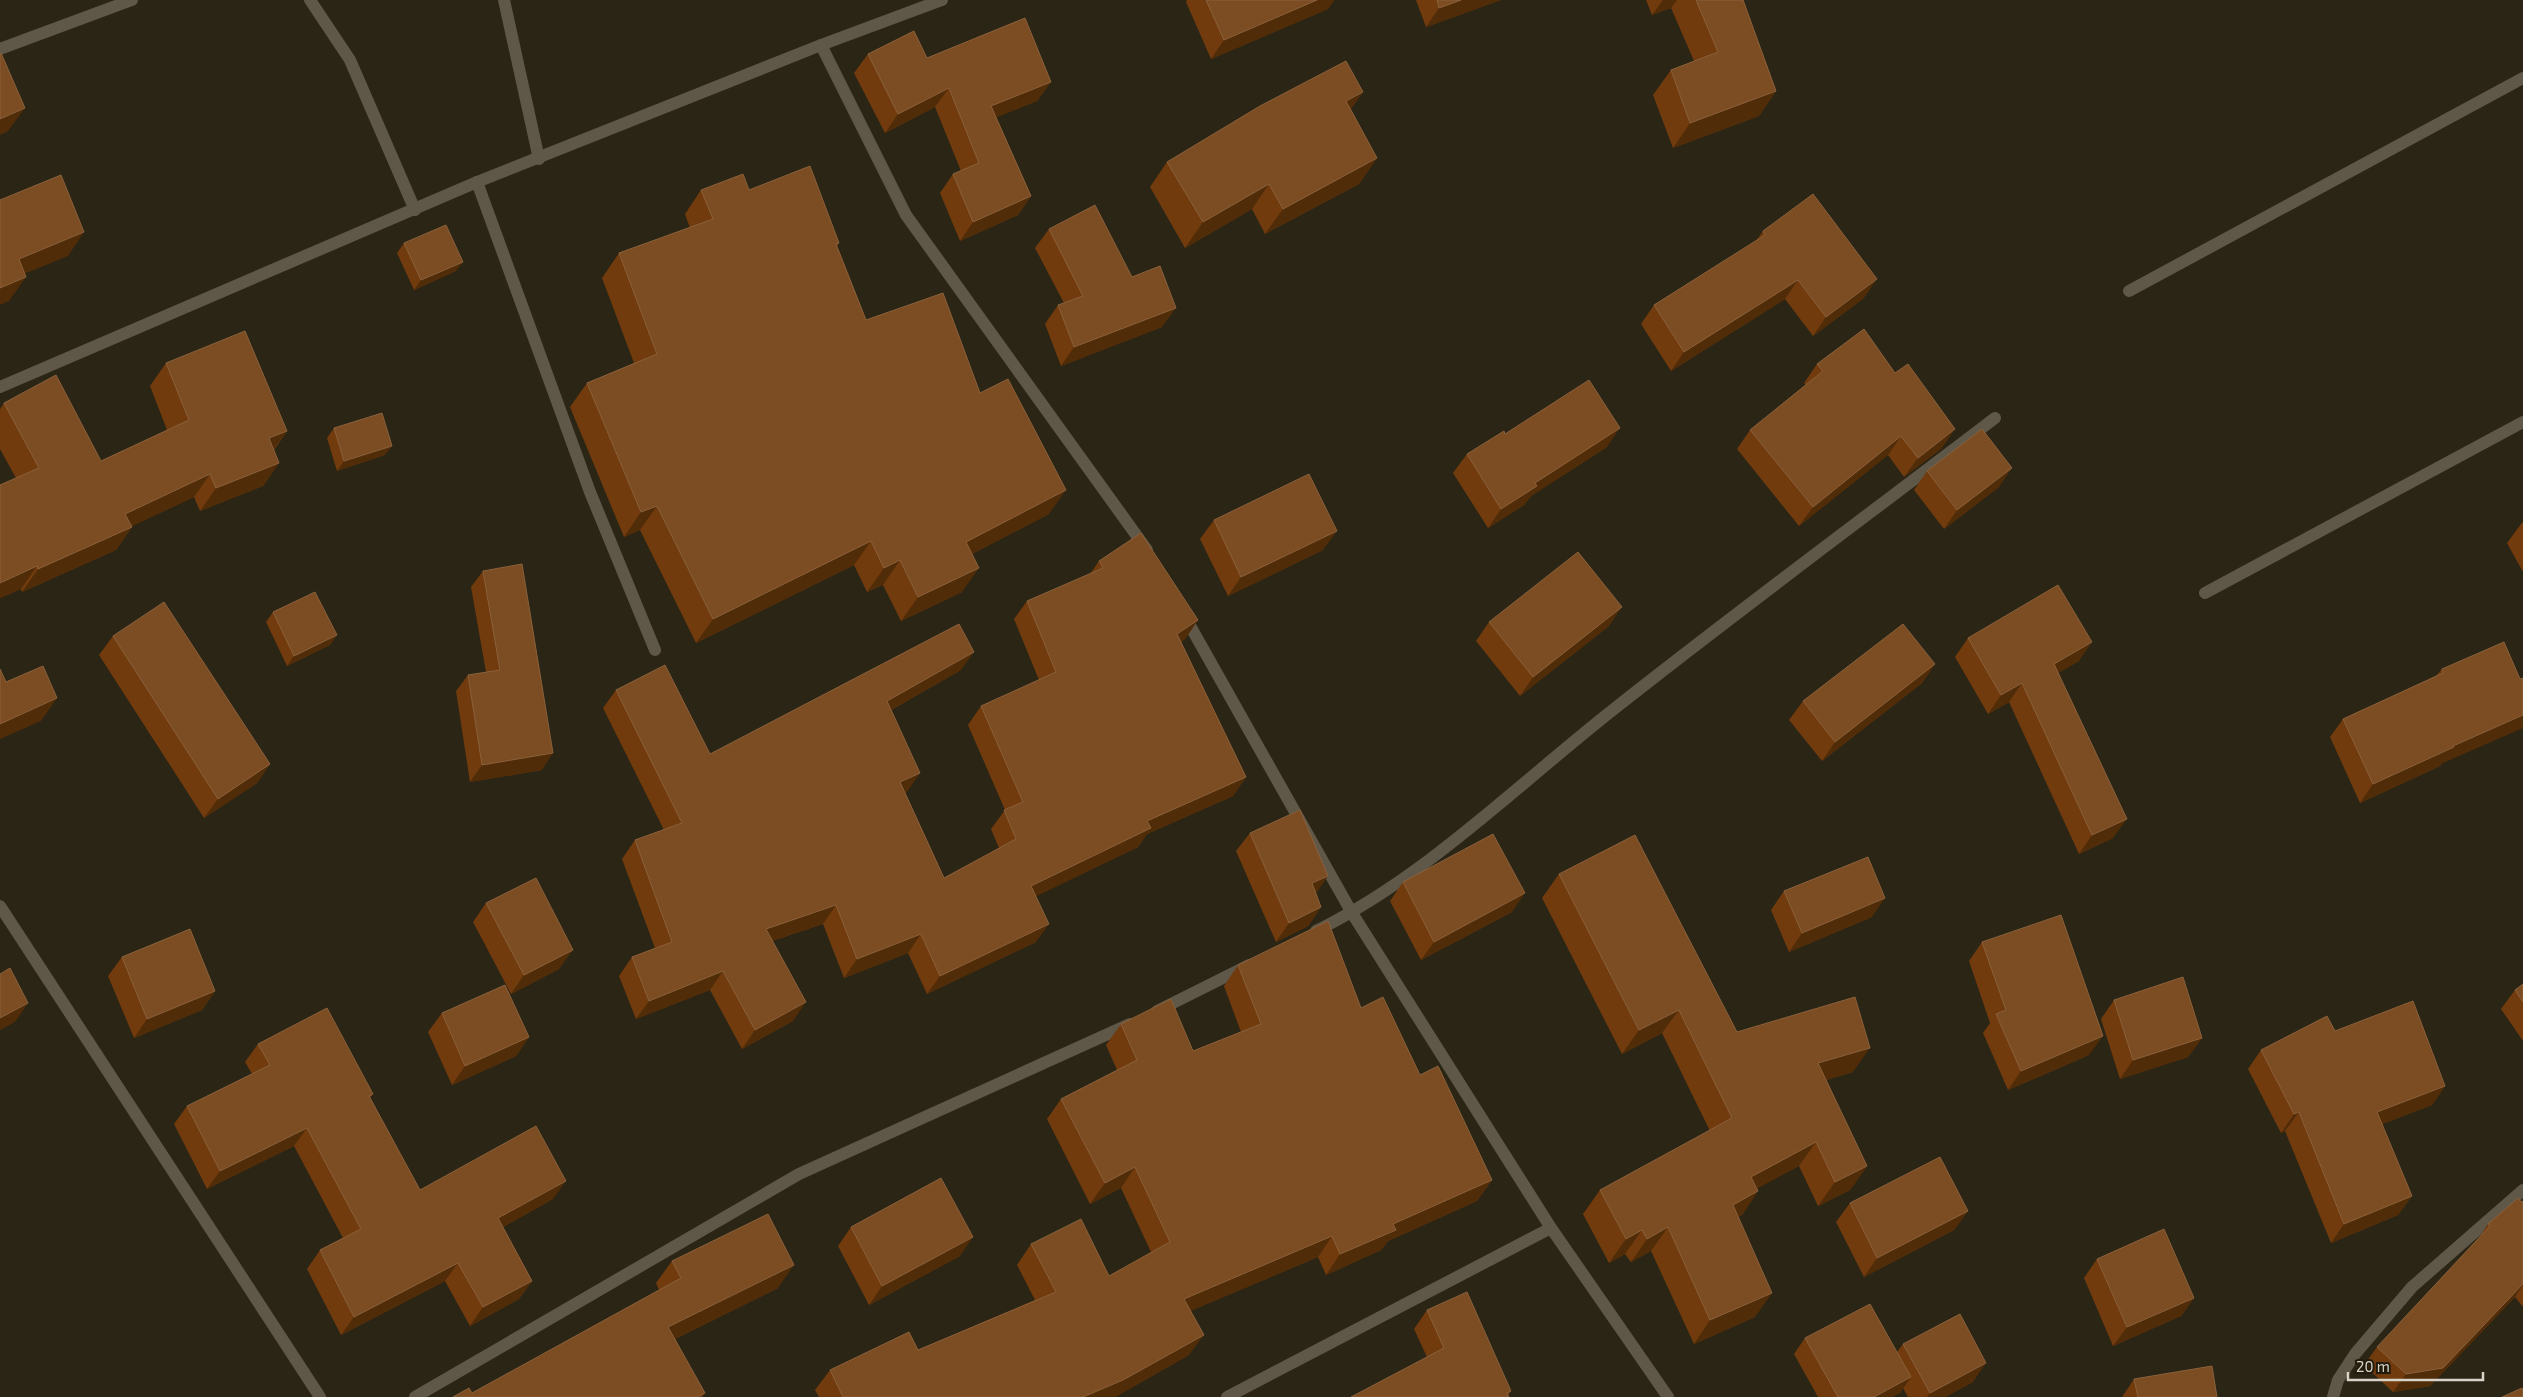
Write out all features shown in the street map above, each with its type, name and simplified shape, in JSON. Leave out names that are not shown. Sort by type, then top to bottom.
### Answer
[{"type":"street","points":[[0,49],[132,0]]},
{"type":"street","points":[[310,0],[350,60],[415,210]]},
{"type":"street","points":[[504,0],[539,159]]},
{"type":"street","points":[[0,387],[477,182],[539,159],[822,45],[942,0]]},
{"type":"street","points":[[822,45],[906,215],[1153,560]]},
{"type":"street","points":[[2129,291],[2523,78]]},
{"type":"street","points":[[477,182],[590,492],[655,650]]},
{"type":"street","points":[[1308,935],[1352,913],[1433,858],[1613,710],[1996,418]]},
{"type":"street","points":[[2205,593],[2523,422]]},
{"type":"street","points":[[1178,603],[1352,913],[1551,1228],[1668,1397]]},
{"type":"street","points":[[0,906],[320,1397]]},
{"type":"street","points":[[415,1397],[799,1174],[1092,1043],[1256,961]]},
{"type":"street","points":[[2332,1397],[2338,1380],[2355,1354],[2412,1287],[2523,1190]]},
{"type":"street","points":[[1232,1396],[1551,1228]]},
{"type":"building","points":[[1206,0],[1317,0],[1224,40]]},
{"type":"building","points":[[1437,0],[1461,0],[1439,8]]},
{"type":"building","points":[[1696,0],[1743,0],[1776,91],[1690,123],[1671,70],[1718,52]]},
{"type":"building","points":[[1025,18],[1051,82],[991,106],[1031,196],[973,222],[953,174],[979,163],[949,88],[898,114],[868,54],[914,31],[927,58]]},
{"type":"building","points":[[0,54],[25,108],[0,119]]},
{"type":"building","points":[[1346,61],[1363,92],[1346,101],[1377,158],[1283,209],[1269,184],[1203,222],[1167,162],[1260,106]]},
{"type":"building","points":[[810,166],[839,243],[836,244],[866,320],[943,293],[980,393],[1008,379],[1066,490],[966,542],[979,568],[918,597],[900,560],[884,568],[871,541],[713,619],[657,506],[641,512],[587,383],[657,354],[619,253],[713,219],[701,190],[743,174],[749,190]]},
{"type":"building","points":[[61,175],[84,232],[19,259],[26,277],[0,288],[0,200]]},
{"type":"building","points":[[1813,194],[1877,279],[1826,317],[1798,280],[1684,352],[1654,305],[1765,235],[1763,231]]},
{"type":"building","points":[[1095,205],[1132,277],[1160,266],[1176,308],[1074,347],[1058,305],[1083,296],[1049,229]]},
{"type":"building","points":[[446,225],[463,262],[421,280],[404,243]]},
{"type":"building","points":[[1864,329],[1895,373],[1908,364],[1955,429],[1918,458],[1901,436],[1813,507],[1750,430],[1823,371],[1817,364]]},
{"type":"building","points":[[245,331],[287,431],[269,438],[279,463],[216,488],[210,474],[125,514],[132,527],[38,569],[37,566],[0,583],[0,485],[39,468],[4,403],[56,375],[101,461],[189,420],[166,363]]},
{"type":"building","points":[[1589,380],[1620,428],[1535,483],[1537,486],[1501,509],[1467,454],[1504,431],[1505,434]]},
{"type":"building","points":[[382,413],[392,446],[344,461],[334,428]]},
{"type":"building","points":[[1982,429],[2012,468],[1957,510],[1927,471]]},
{"type":"building","points":[[1309,474],[1337,531],[1241,577],[1214,520]]},
{"type":"building","points":[[1141,533],[1198,620],[1177,634],[1246,777],[1147,821],[1151,828],[1031,886],[1049,924],[940,976],[921,934],[857,959],[836,905],[766,929],[806,1002],[755,1030],[723,971],[649,1001],[632,957],[672,942],[635,840],[682,823],[616,690],[665,665],[710,754],[959,624],[974,652],[887,701],[920,773],[900,782],[944,878],[1016,839],[1004,810],[1023,802],[981,706],[1056,672],[1027,601],[1103,568],[1099,561]]},
{"type":"building","points":[[1578,552],[1622,607],[1533,677],[1489,622]]},
{"type":"building","points":[[522,564],[553,753],[482,765],[468,675],[500,670],[483,571]]},
{"type":"building","points":[[2058,585],[2092,642],[2054,664],[2127,819],[2092,835],[2022,683],[2001,695],[1968,638]]},
{"type":"building","points":[[315,592],[337,635],[294,656],[273,612]]},
{"type":"building","points":[[164,602],[270,764],[218,799],[113,636]]},
{"type":"building","points":[[1903,624],[1935,664],[1835,742],[1803,701]]},
{"type":"building","points":[[2504,642],[2520,679],[2523,678],[2523,715],[2373,784],[2343,719],[2443,673],[2442,669]]},
{"type":"building","points":[[43,666],[57,698],[0,724],[0,669],[6,682]]},
{"type":"building","points":[[1300,810],[1328,876],[1312,883],[1321,907],[1289,923],[1250,833]]},
{"type":"building","points":[[1493,834],[1525,893],[1434,942],[1403,882]]},
{"type":"building","points":[[1635,835],[1737,1032],[1855,997],[1870,1048],[1818,1063],[1867,1166],[1835,1182],[1816,1142],[1751,1177],[1758,1191],[1733,1205],[1772,1293],[1710,1320],[1668,1227],[1647,1239],[1642,1230],[1626,1239],[1600,1190],[1732,1118],[1679,1010],[1639,1030],[1559,874]]},
{"type":"building","points":[[1868,857],[1885,898],[1802,933],[1784,891]]},
{"type":"building","points":[[536,878],[573,950],[524,975],[486,903]]},
{"type":"building","points":[[2061,915],[2103,1036],[2021,1071],[1996,1014],[2006,1010],[1982,942]]},
{"type":"building","points":[[1328,921],[1361,1008],[1383,997],[1420,1075],[1438,1066],[1492,1180],[1393,1224],[1396,1230],[1340,1254],[1332,1236],[1184,1299],[1204,1335],[1123,1380],[1083,1397],[843,1397],[830,1370],[909,1332],[918,1350],[1056,1292],[1031,1244],[1081,1219],[1109,1276],[1170,1242],[1135,1167],[1105,1183],[1061,1099],[1137,1060],[1121,1024],[1171,999],[1193,1051],[1261,1024],[1238,965]]},
{"type":"building","points":[[190,929],[215,991],[147,1019],[122,957]]},
{"type":"building","points":[[10,968],[28,1003],[0,1018],[0,974]]},
{"type":"building","points":[[2183,977],[2202,1038],[2133,1060],[2114,1000]]},
{"type":"building","points":[[2523,984],[2523,1002],[2515,990]]},
{"type":"building","points":[[505,985],[529,1037],[465,1066],[442,1013]]},
{"type":"building","points":[[2413,1001],[2445,1086],[2377,1112],[2412,1196],[2344,1224],[2299,1112],[2294,1114],[2261,1050],[2327,1016],[2335,1031]]},
{"type":"building","points":[[327,1008],[373,1094],[369,1096],[420,1190],[536,1126],[566,1181],[498,1218],[532,1281],[483,1307],[458,1263],[354,1317],[320,1250],[361,1229],[307,1128],[220,1171],[187,1106],[270,1065],[258,1044]]},
{"type":"building","points":[[1940,1157],[1968,1211],[1877,1258],[1850,1203]]},
{"type":"building","points":[[941,1178],[973,1237],[882,1286],[851,1227]]},
{"type":"building","points":[[2518,1198],[2521,1202],[2523,1201],[2523,1284],[2443,1368],[2406,1374],[2377,1347],[2490,1226],[2488,1224]]},
{"type":"building","points":[[768,1214],[794,1265],[668,1327],[705,1393],[697,1397],[453,1397],[469,1388],[472,1393],[681,1278],[672,1261]]},
{"type":"building","points":[[2164,1229],[2194,1298],[2127,1327],[2097,1259]]},
{"type":"building","points":[[1467,1292],[1511,1391],[1507,1393],[1509,1397],[1351,1397],[1444,1348],[1427,1310]]},
{"type":"building","points":[[1870,1304],[1911,1377],[1874,1397],[1838,1397],[1805,1338]]},
{"type":"building","points":[[1960,1314],[1986,1363],[1930,1393],[1903,1344]]},
{"type":"building","points":[[2212,1366],[2217,1397],[2138,1397],[2134,1379]]},
{"type":"building","points":[[2522,1388],[2523,1397],[2502,1397]]}]
